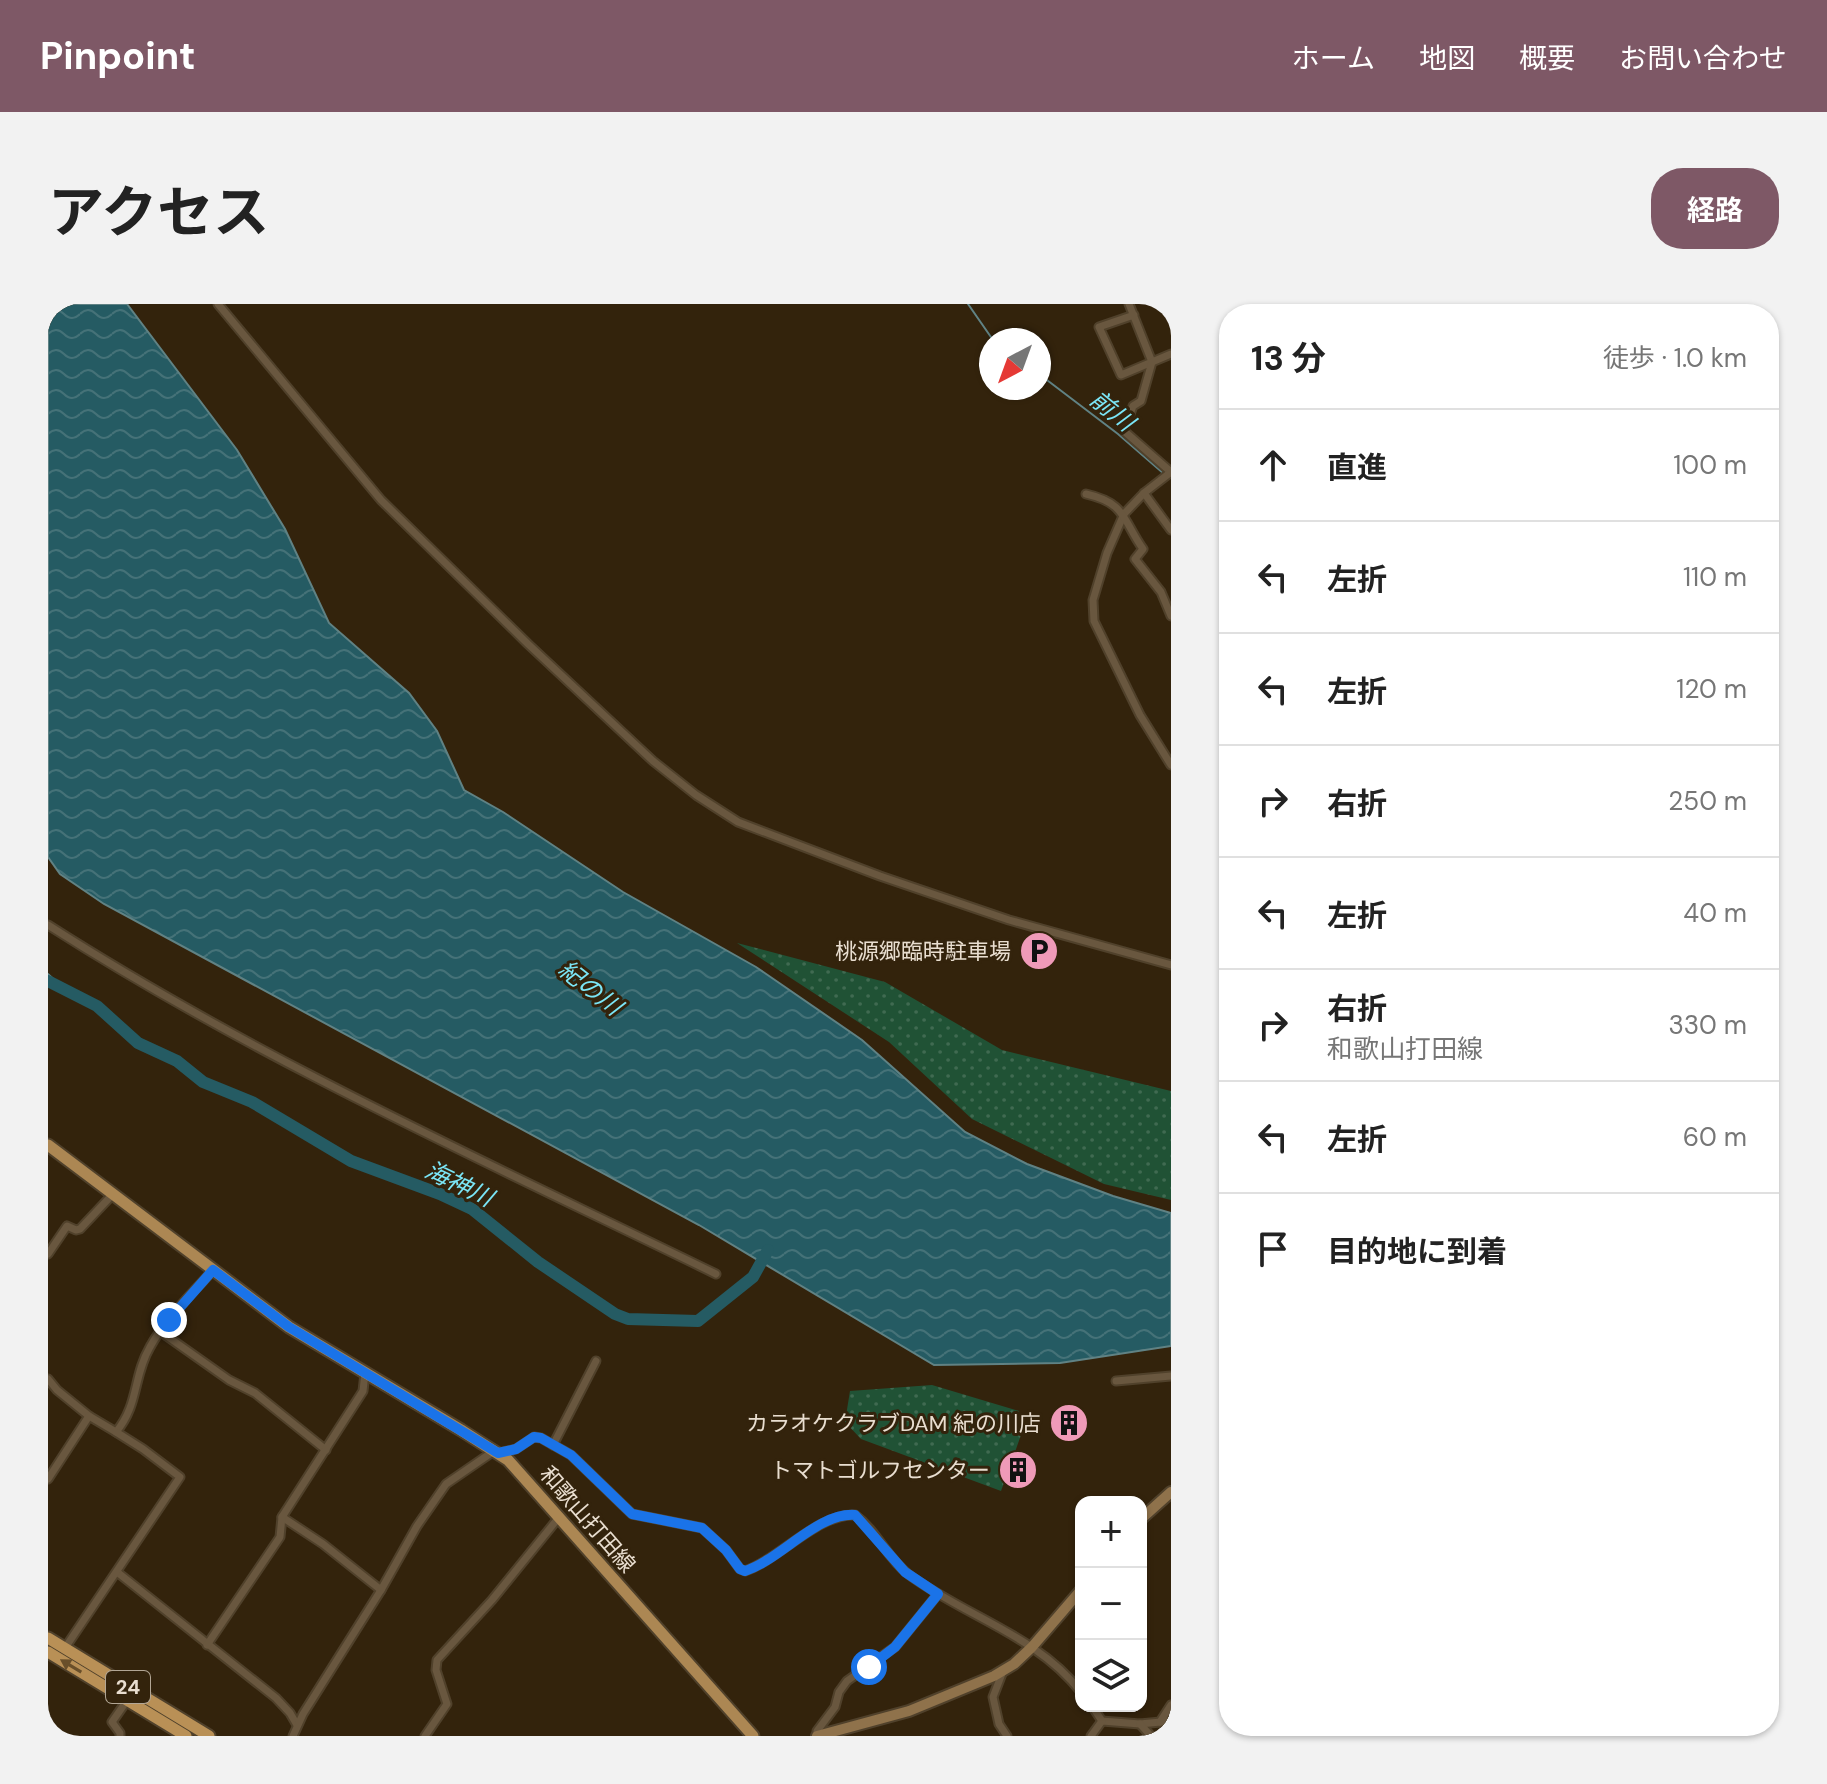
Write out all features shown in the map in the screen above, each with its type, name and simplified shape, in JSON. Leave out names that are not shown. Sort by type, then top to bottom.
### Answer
[{"type":"highway","name":"24","points":[[48,1638],[186,1736]]},
{"type":"highway","name":"24","points":[[48,1652],[209,1736]]},
{"type":"main road","name":"和歌山打田線","points":[[48,1145],[289,1327],[496,1452],[560,1516],[753,1736]]},
{"type":"main road","points":[[1147,1514],[1171,1492]]},
{"type":"main road","points":[[817,1736],[909,1711],[1003,1670],[1032,1647],[1075,1597]]},
{"type":"street","points":[[218,304],[399,519],[653,761],[696,795],[738,822],[880,876],[1009,920],[1171,965]]},
{"type":"street","points":[[1129,304],[1152,362],[1141,401],[1133,406],[1124,431],[1171,472],[1124,514],[1100,575],[1093,600],[1094,621],[1140,715],[1171,765]]},
{"type":"street","points":[[1168,304],[1171,310]]},
{"type":"street","points":[[1134,315],[1099,327],[1121,375],[1171,354]]},
{"type":"street","points":[[1144,493],[1171,530]]},
{"type":"street","points":[[1086,494],[1106,499],[1124,514],[1143,549],[1135,559],[1161,592],[1171,616]]},
{"type":"street","points":[[48,925],[153,988],[300,1068],[716,1274]]},
{"type":"street","points":[[48,1254],[67,1226],[80,1229],[113,1194]]},
{"type":"street","points":[[116,1432],[131,1412],[143,1362],[151,1345],[178,1308],[213,1270]]},
{"type":"street","points":[[161,1332],[229,1380],[255,1393],[326,1450]]},
{"type":"street","points":[[553,1445],[596,1361]]},
{"type":"street","points":[[207,1645],[280,1537],[282,1517],[363,1391],[365,1373]]},
{"type":"street","points":[[1116,1381],[1171,1376]]},
{"type":"street","points":[[48,1379],[89,1416],[143,1449],[180,1477],[65,1648]]},
{"type":"street","points":[[48,1479],[89,1416]]},
{"type":"street","points":[[293,1736],[417,1526],[446,1484],[496,1452],[516,1449],[534,1437],[571,1455],[632,1514],[702,1528],[745,1571],[828,1522],[845,1514],[855,1515],[905,1572],[1032,1647],[1056,1664],[1075,1685]]},
{"type":"street","points":[[425,1736],[447,1704],[436,1670],[437,1660],[492,1600],[560,1516]]},
{"type":"street","points":[[282,1517],[323,1544],[381,1590]]},
{"type":"street","points":[[117,1572],[276,1698],[297,1725]]},
{"type":"street","points":[[817,1736],[847,1681],[895,1647],[938,1594]]},
{"type":"street","points":[[1003,1670],[993,1697],[999,1724],[1007,1736]]},
{"type":"street","points":[[120,1736],[112,1722],[131,1696]]},
{"type":"street","points":[[1160,1722],[1171,1705]]},
{"type":"street","points":[[1096,1712],[1102,1721]]},
{"type":"street","points":[[1102,1721],[1140,1724],[1171,1721]]},
{"type":"street","points":[[1091,1736],[1102,1721]]},
{"type":"street","points":[[1140,1724],[1151,1736]]},
{"type":"green space","points":[[737,943],[885,982],[1002,1050],[1171,1091],[1171,1200],[1104,1184],[972,1119],[889,1042]]},
{"type":"green space","points":[[932,1385],[1019,1411],[1021,1435],[1001,1491],[861,1439],[845,1422],[850,1391]]},
{"type":"water","name":"紀の川","points":[[48,304],[127,304],[237,450],[285,529],[329,623],[409,693],[437,731],[464,790],[503,812],[623,892],[756,967],[862,1040],[965,1132],[1027,1164],[1113,1196],[1171,1213],[1171,1346],[1060,1363],[934,1365],[699,1225],[104,904],[60,874],[48,857]]},
{"type":"waterway","name":"前川","points":[[968,304],[985,328]]},
{"type":"waterway","name":"前川","points":[[1051,383],[1163,473]]},
{"type":"waterway","name":"海神川","points":[[48,974],[64,989]]},
{"type":"waterway","name":"海神川","points":[[48,981],[97,1006],[138,1043],[177,1061],[203,1082],[252,1102],[351,1161],[472,1209],[538,1262],[615,1314],[628,1319],[698,1321],[753,1277],[768,1250]]},
{"type":"place","name":"桃源郷臨時駐車場","points":[[1039,951]]},
{"type":"place","name":"カラオケクラブDAM 紀の川店","points":[[1069,1423]]},
{"type":"place","name":"トマトゴルフセンター","points":[[1018,1470]]},
{"type":"route","points":[[169,1320],[213,1270],[289,1327],[498,1453],[516,1449],[534,1437],[541,1438],[571,1455],[632,1514],[702,1528],[745,1571],[828,1522],[845,1514],[855,1515],[877,1536],[905,1572],[938,1594],[895,1647],[869,1667]]}]
